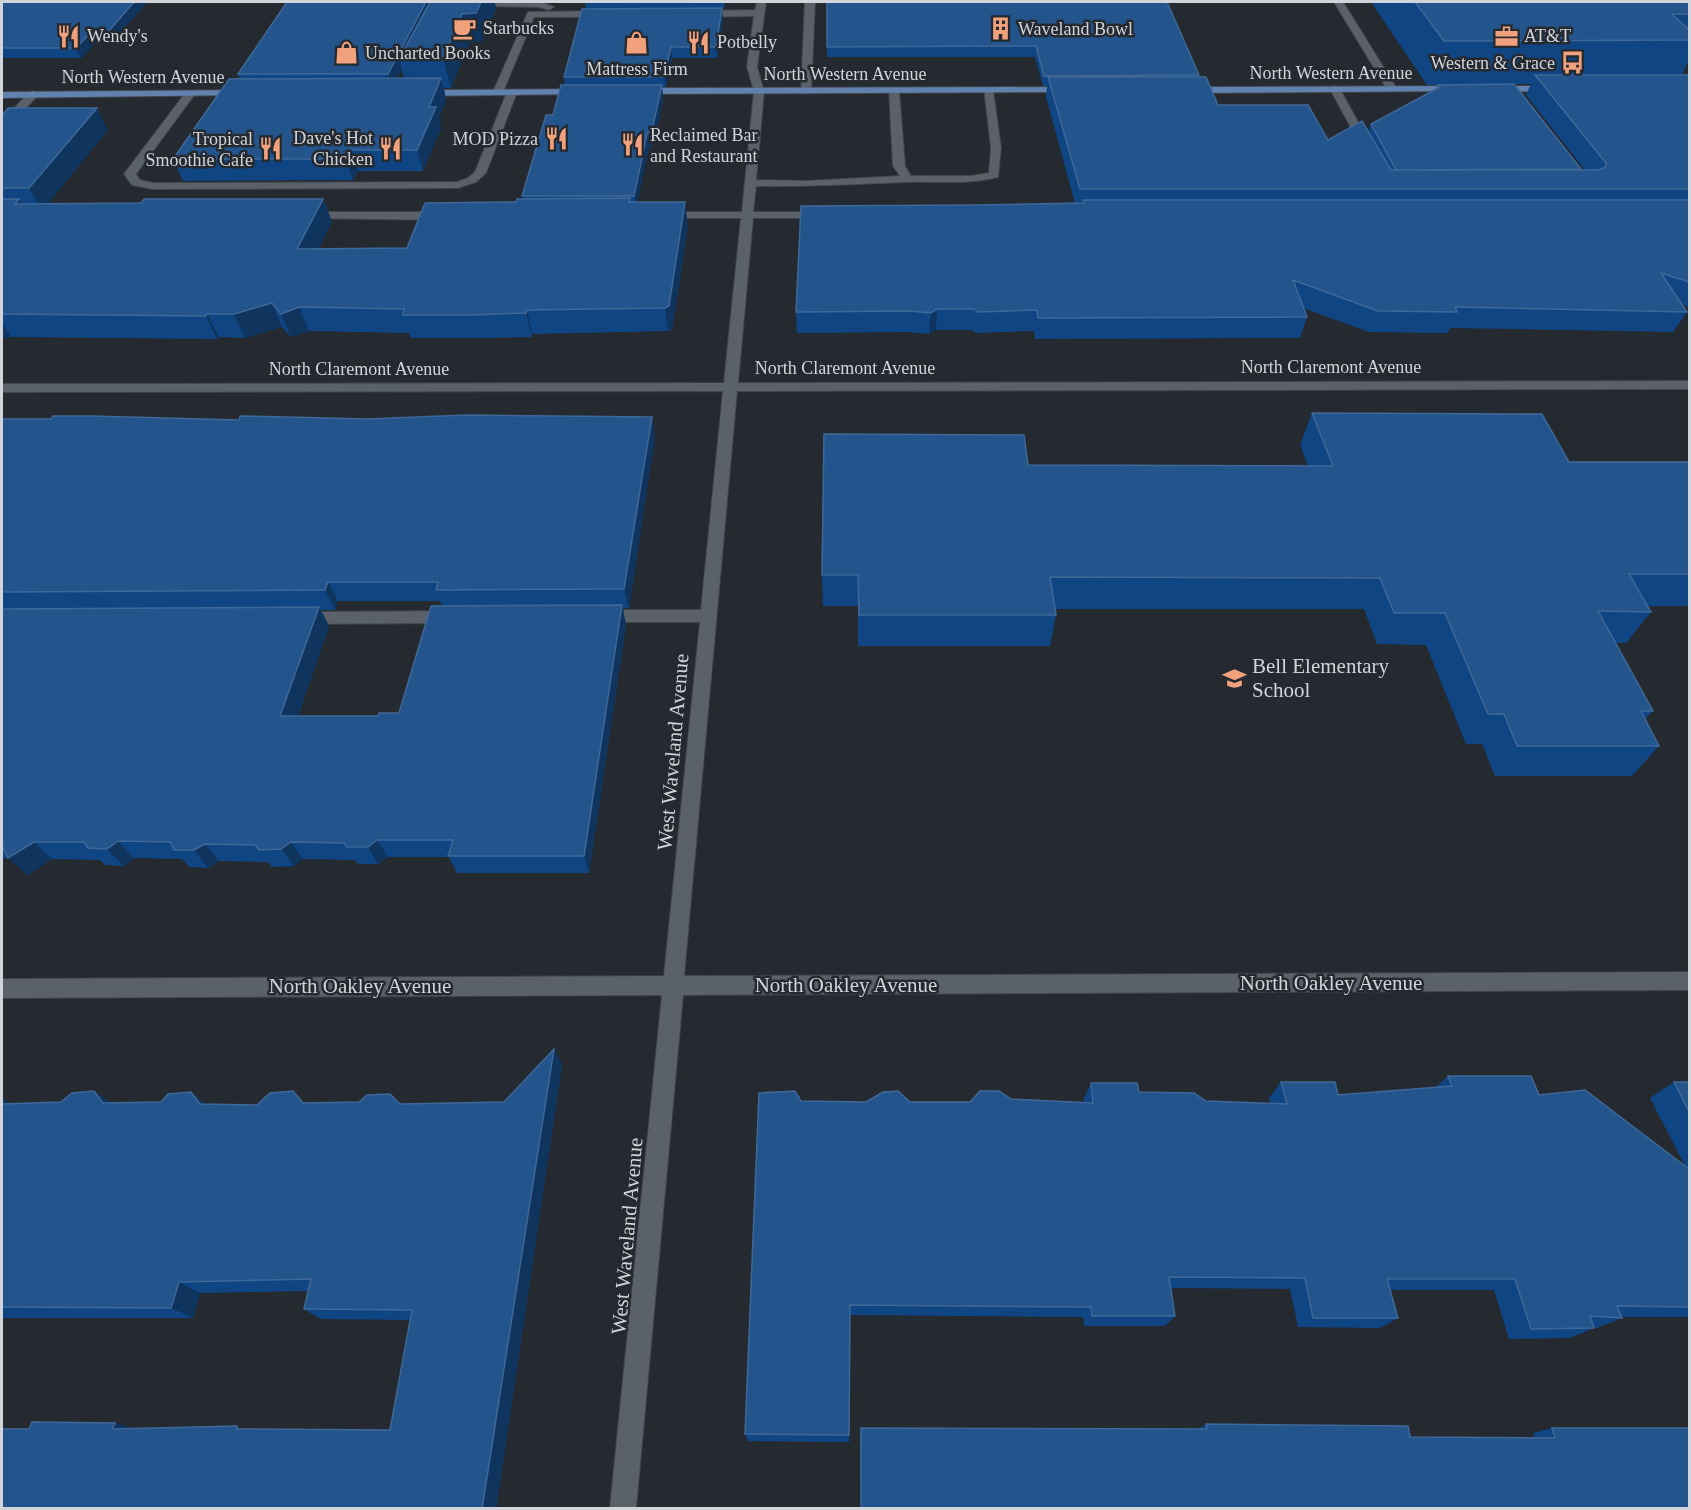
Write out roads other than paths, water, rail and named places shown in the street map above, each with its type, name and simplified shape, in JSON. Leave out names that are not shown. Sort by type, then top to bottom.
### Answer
[{"type":"main road","name":"North Western Avenue","points":[[1179,90],[1559,89]]},
{"type":"main road","name":"North Western Avenue","points":[[626,92],[1084,90]]},
{"type":"main road","points":[[408,93],[592,92]]},
{"type":"main road","name":"North Western Avenue","points":[[2,95],[248,93]]},
{"type":"street","name":"West Waveland Avenue","points":[[623,1509],[759,91],[752,67],[761,2]]},
{"type":"street","points":[[806,91],[810,2]]},
{"type":"street","points":[[1338,2],[1392,89]]},
{"type":"street","points":[[462,3],[540,4],[549,8],[551,14]]},
{"type":"street","points":[[682,14],[760,13]]},
{"type":"street","points":[[498,92],[531,14],[610,14]]},
{"type":"street","points":[[1513,89],[1526,105]]},
{"type":"street","points":[[894,90],[899,166],[908,179]]},
{"type":"street","points":[[750,183],[806,184],[908,179],[970,179],[994,175],[996,148],[988,90]]},
{"type":"street","points":[[1335,90],[1371,155]]},
{"type":"street","points":[[190,94],[130,174],[136,183],[153,186],[459,185],[472,180],[480,173],[512,92]]},
{"type":"street","points":[[2,128],[33,94]]},
{"type":"street","points":[[654,215],[837,215]]},
{"type":"street","points":[[298,216],[452,216]]},
{"type":"street","name":"North Claremont Avenue","points":[[2,388],[1689,385]]},
{"type":"street","points":[[584,616],[708,615]]},
{"type":"street","points":[[287,618],[465,617]]},
{"type":"street","name":"North Oakley Avenue","points":[[2,988],[1689,981]]},
{"type":"place","name":"Starbucks","points":[[465,28]]},
{"type":"place","name":"Waveland Bowl","points":[[1000,29]]},
{"type":"place","name":"Wendy's","points":[[69,36]]},
{"type":"place","name":"AT&T","points":[[1506,36]]},
{"type":"place","name":"Potbelly","points":[[699,42]]},
{"type":"place","name":"Mattress Firm","points":[[637,43]]},
{"type":"place","name":"Uncharted Books","points":[[347,53]]},
{"type":"place","name":"Western & Grace","points":[[1573,63]]},
{"type":"place","name":"MOD Pizza","points":[[556,139]]},
{"type":"place","name":"Reclaimed Bar and Restaurant","points":[[632,145]]},
{"type":"place","name":"Dave's Hot Chicken","points":[[391,148]]},
{"type":"place","name":"Tropical Smoothie Cafe","points":[[271,149]]},
{"type":"place","name":"Bell Elementary School","points":[[1234,678]]}]
